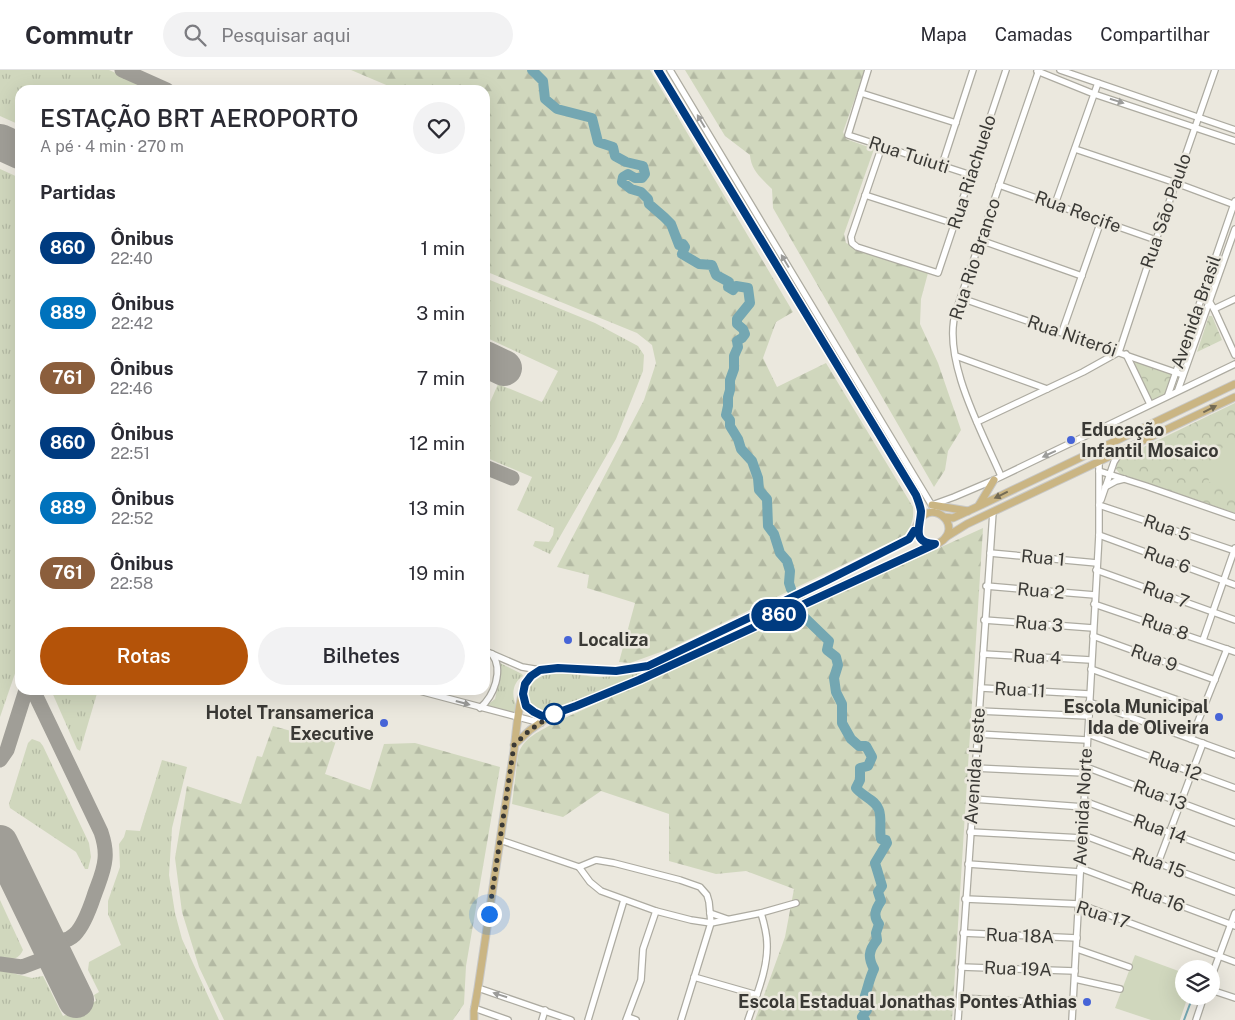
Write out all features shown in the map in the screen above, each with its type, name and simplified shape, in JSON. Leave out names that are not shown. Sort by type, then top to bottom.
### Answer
[{"type":"main road","points":[[474,1020],[474,1009],[514,745],[527,680],[540,670],[558,668],[616,671],[648,666],[909,539],[919,521],[927,513],[936,512],[953,518],[1235,384]]},
{"type":"main road","points":[[523,694],[524,702],[529,709],[542,716],[551,715],[639,680],[943,541],[946,537],[967,524],[1235,396]]},
{"type":"main road","points":[[979,506],[998,478]]},
{"type":"main road","points":[[932,505],[969,511]]},
{"type":"main road","points":[[944,516],[949,524],[946,537]]},
{"type":"main road","points":[[919,521],[917,527],[920,536],[926,542],[935,544]]},
{"type":"main road","points":[[514,745],[551,715]]},
{"type":"main road","points":[[469,1020],[474,1009]]},
{"type":"street","points":[[658,70],[916,495],[921,508],[919,521]]},
{"type":"street","points":[[670,70],[936,512]]},
{"type":"street","points":[[868,70],[861,92],[956,123]]},
{"type":"street","points":[[942,166],[973,70]]},
{"type":"street","name":"Rua Riachuelo","points":[[865,195],[851,237],[852,244],[938,273],[1006,70]]},
{"type":"street","points":[[1060,70],[1235,130]]},
{"type":"street","name":"Rua São Paulo","points":[[1119,352],[1215,70]]},
{"type":"street","points":[[1038,71],[1094,94],[1235,141]]},
{"type":"street","name":"Rua Rio Branco","points":[[998,478],[959,374],[953,346],[952,329],[980,240],[1038,71]]},
{"type":"street","points":[[1055,204],[1098,83]]},
{"type":"street","name":"Rua Tuiuti","points":[[861,92],[848,134],[850,136],[971,175]]},
{"type":"street","points":[[882,146],[865,195],[954,224]]},
{"type":"street","points":[[1075,149],[1235,203]]},
{"type":"street","name":"Rua Recife","points":[[999,185],[1156,240]]},
{"type":"street","name":"Avenida Brasil","points":[[1168,395],[1235,203]]},
{"type":"street","points":[[1062,332],[1101,221]]},
{"type":"street","name":"Avenida Brasil","points":[[1178,390],[1235,229]]},
{"type":"street","points":[[980,240],[1082,276]]},
{"type":"street","points":[[1202,297],[1210,302],[1214,309],[1235,355]]},
{"type":"street","name":"Rua Niterói","points":[[961,298],[1184,375]]},
{"type":"street","points":[[1214,309],[1235,299]]},
{"type":"street","points":[[977,422],[1119,352]]},
{"type":"street","points":[[1126,354],[1150,404]]},
{"type":"street","points":[[956,356],[1047,389]]},
{"type":"street","points":[[932,505],[998,478],[1235,364]]},
{"type":"street","points":[[1100,504],[1114,462],[1122,450]]},
{"type":"street","points":[[1099,462],[1100,504]]},
{"type":"street","points":[[1099,471],[1235,517]]},
{"type":"street","points":[[1105,488],[1116,481],[1125,479]]},
{"type":"street","name":"Avenida Norte","points":[[1072,1020],[1100,504]]},
{"type":"street","name":"Rua 5","points":[[1100,504],[1235,550]]},
{"type":"street","name":"Avenida Leste","points":[[958,1020],[981,688],[986,586],[993,512]]},
{"type":"street","name":"Rua 6","points":[[1098,535],[1235,585]]},
{"type":"street","points":[[1203,640],[1235,550]]},
{"type":"street","name":"Rua 1","points":[[990,553],[1096,566]]},
{"type":"street","name":"Rua 7","points":[[1096,566],[1235,620]]},
{"type":"street","name":"Rua 2","points":[[986,586],[1095,595]]},
{"type":"street","name":"Rua 8","points":[[1094,604],[1235,652]]},
{"type":"street","name":"Rua 3","points":[[984,620],[1093,628]]},
{"type":"street","name":"Rua 9","points":[[1093,636],[1214,680]]},
{"type":"street","points":[[1191,739],[1227,649]]},
{"type":"street","points":[[492,654],[522,667],[540,670]]},
{"type":"street","points":[[480,708],[491,697],[498,668],[492,654]]},
{"type":"street","name":"Rua 4","points":[[983,654],[1091,660]]},
{"type":"street","points":[[1091,669],[1203,708]]},
{"type":"street","name":"Rua 11","points":[[981,688],[1089,694]]},
{"type":"street","points":[[434,695],[541,723]]},
{"type":"street","points":[[1089,702],[1235,755]]},
{"type":"street","points":[[979,711],[1088,716]]},
{"type":"street","name":"Rua 12","points":[[977,734],[1087,737],[1235,788]]},
{"type":"street","points":[[1158,863],[1202,743]]},
{"type":"street","name":"Rua 13","points":[[974,768],[1085,770],[1235,823]]},
{"type":"street","name":"Rua 14","points":[[973,799],[1084,804],[1169,832],[1235,857]]},
{"type":"street","name":"Rua 15","points":[[970,832],[1083,836],[1235,892]]},
{"type":"street","points":[[500,840],[579,867],[584,876],[595,887],[624,900],[656,911],[710,923],[761,913],[796,903]]},
{"type":"street","points":[[579,867],[592,861],[601,860],[680,880],[700,887],[707,895],[710,902],[710,923],[681,1020]]},
{"type":"street","name":"Rua 16","points":[[968,864],[1080,870],[1233,925]]},
{"type":"street","name":"Rua 17","points":[[965,899],[1079,904],[1235,962]]},
{"type":"street","points":[[588,1020],[624,900]]},
{"type":"street","points":[[636,1020],[627,1018],[641,980],[643,949],[656,911]]},
{"type":"street","points":[[710,913],[728,920]]},
{"type":"street","points":[[748,1020],[767,952],[766,933],[761,913]]},
{"type":"street","points":[[1218,960],[1233,925],[1235,913]]},
{"type":"street","name":"Rua 18A","points":[[963,933],[1077,938]]},
{"type":"street","points":[[1077,949],[1130,967]]},
{"type":"street","name":"Rua 19A","points":[[961,967],[1075,971]]},
{"type":"street","points":[[694,977],[756,995]]},
{"type":"street","points":[[1075,978],[1120,989]]},
{"type":"street","points":[[478,988],[571,1020]]},
{"type":"street","points":[[1220,993],[1235,998]]},
{"type":"street","points":[[960,998],[1073,1004]]},
{"type":"street","points":[[1196,1020],[1201,1005]]},
{"type":"street","points":[[474,1009],[508,1020]]},
{"type":"street","points":[[542,1020],[545,1010]]},
{"type":"green space","points":[[0,70],[109,70],[143,85],[15,85],[15,123],[0,116]]},
{"type":"green space","points":[[351,70],[650,70],[793,312],[776,322],[763,358],[777,387],[826,363],[913,507],[912,522],[905,535],[669,649],[630,663],[619,662],[635,603],[587,588],[589,575],[557,567],[644,400],[656,363],[652,345],[637,333],[490,273],[490,85],[386,85]]},
{"type":"green space","points":[[685,70],[865,70],[843,132],[846,139],[874,149],[844,234],[846,243],[928,273],[921,299],[920,324],[938,363],[961,430],[948,451],[945,470],[934,487],[773,208],[772,189],[754,169],[750,155],[725,136]]},
{"type":"green space","points":[[0,169],[15,176],[15,674],[0,717]]},
{"type":"green space","points":[[490,280],[595,323],[638,346],[644,355],[643,371],[616,439],[550,554],[533,546],[535,541],[549,542],[554,528],[517,510],[532,477],[490,459],[490,402],[498,384],[542,402],[558,371],[490,339]]},
{"type":"green space","points":[[1209,316],[1212,316],[1222,340],[1197,352]]},
{"type":"green space","points":[[1133,360],[1172,374],[1165,394],[1152,401]]},
{"type":"green space","points":[[1235,403],[1235,513],[1120,474],[1116,469],[1121,458]]},
{"type":"green space","points":[[1230,442],[1235,445],[1235,496],[1209,482],[1208,473],[1225,443]]},
{"type":"green space","points":[[983,528],[952,1020],[755,1020],[785,937],[794,889],[746,871],[716,874],[669,861],[669,814],[601,791],[563,817],[512,804],[520,749],[528,739],[556,722]]},
{"type":"green space","points":[[805,595],[807,599],[662,667],[661,665]]},
{"type":"green space","points":[[500,663],[523,676],[517,682],[513,694],[517,707],[516,714],[486,706],[495,699],[501,671]]},
{"type":"green space","points":[[657,667],[658,669],[549,712],[540,712],[529,706],[527,696],[529,689],[536,680],[544,675],[564,673],[603,677]]},
{"type":"green space","points":[[53,695],[97,695],[80,751],[77,749]]},
{"type":"green space","points":[[273,726],[302,734],[337,738],[325,774],[370,790],[384,744],[415,743],[500,767],[466,966],[464,1004],[453,1020],[224,1020],[199,967],[182,912],[175,858],[187,786],[241,804],[257,756],[262,757]]},
{"type":"green space","points":[[32,739],[40,742],[43,746],[89,843],[91,857],[88,869],[85,869],[76,852],[10,808],[9,804],[28,743]]},
{"type":"green space","points":[[162,760],[187,767],[172,828],[169,875],[175,913],[182,939],[219,1020],[0,1020],[0,970],[32,978],[43,976],[63,1016],[96,1001],[94,995],[99,992],[88,970],[89,962],[121,945],[108,914],[108,901],[120,867],[119,844],[126,830],[140,831]]},
{"type":"green space","points":[[0,900],[23,950],[19,956],[13,959],[0,957]]},
{"type":"green space","points":[[1135,955],[1175,970],[1175,1005],[1185,1005],[1180,1020],[1151,1020],[1115,1008]]},
{"type":"waterway","points":[[532,70],[543,81],[545,99],[557,109],[592,118],[598,142],[613,147],[615,156],[626,162],[643,166],[645,174],[642,178],[635,178],[628,174],[623,177],[622,182],[631,189],[641,192],[648,199],[649,204],[671,224],[679,245],[683,244],[685,247],[682,254],[699,264],[712,265],[716,275],[729,282],[728,287],[733,290],[736,286],[748,288],[750,303],[737,319],[737,324],[743,329],[745,334],[737,341],[738,347],[734,356],[734,369],[730,380],[726,415],[730,420],[730,426],[738,439],[741,449],[752,461],[758,478],[759,490],[767,499],[768,526],[774,534],[780,553],[787,561],[790,571],[789,583],[791,589]]},
{"type":"waterway","points":[[801,614],[829,641],[827,650],[836,657],[838,665],[834,678],[836,692],[842,704],[842,723],[851,739],[859,746],[866,746],[872,757],[868,766],[860,768],[860,780],[856,788],[872,801],[879,810],[881,839],[886,840],[887,843],[875,863],[882,886],[878,892],[881,901],[876,913],[879,924],[876,933],[877,940],[870,954],[874,969],[861,1006],[867,1010],[862,1017],[865,1020]]},
{"type":"waterway","points":[[1184,1020],[1190,1005]]},
{"type":"taxiway","points":[[122,70],[156,85]]},
{"type":"taxiway","points":[[490,469],[512,478]]},
{"type":"taxiway","points":[[0,760],[7,750],[24,695]]},
{"type":"taxiway","points":[[35,695],[101,832],[105,852],[101,878],[86,917],[75,934],[68,939],[59,940],[39,925]]},
{"type":"taxiway","points":[[0,964],[22,967],[54,955]]},
{"type":"runway","points":[[0,142],[15,149]]},
{"type":"runway","points":[[490,361],[504,368]]},
{"type":"runway","points":[[0,843],[76,1000]]},
{"type":"bus line","name":"860","points":[[658,70],[916,495],[921,508],[917,527],[922,540],[935,544],[639,680],[576,706],[551,715],[542,716],[526,706],[523,694],[525,684],[531,676],[540,670],[558,668],[616,671],[648,666],[909,539],[914,531]]},
{"type":"place","name":"Educação Infantil Mosaico","points":[[1071,440]]},
{"type":"place","name":"Localiza","points":[[568,640]]},
{"type":"place","name":"Escola Municipal Ida de Oliveira","points":[[1219,717]]},
{"type":"place","name":"Hotel Transamerica Executive","points":[[384,723]]},
{"type":"place","name":"Escola Estadual Jonathas Pontes Athias","points":[[1087,1002]]},
{"type":"route","points":[[489,914],[514,745],[530,730],[554,714]]}]
